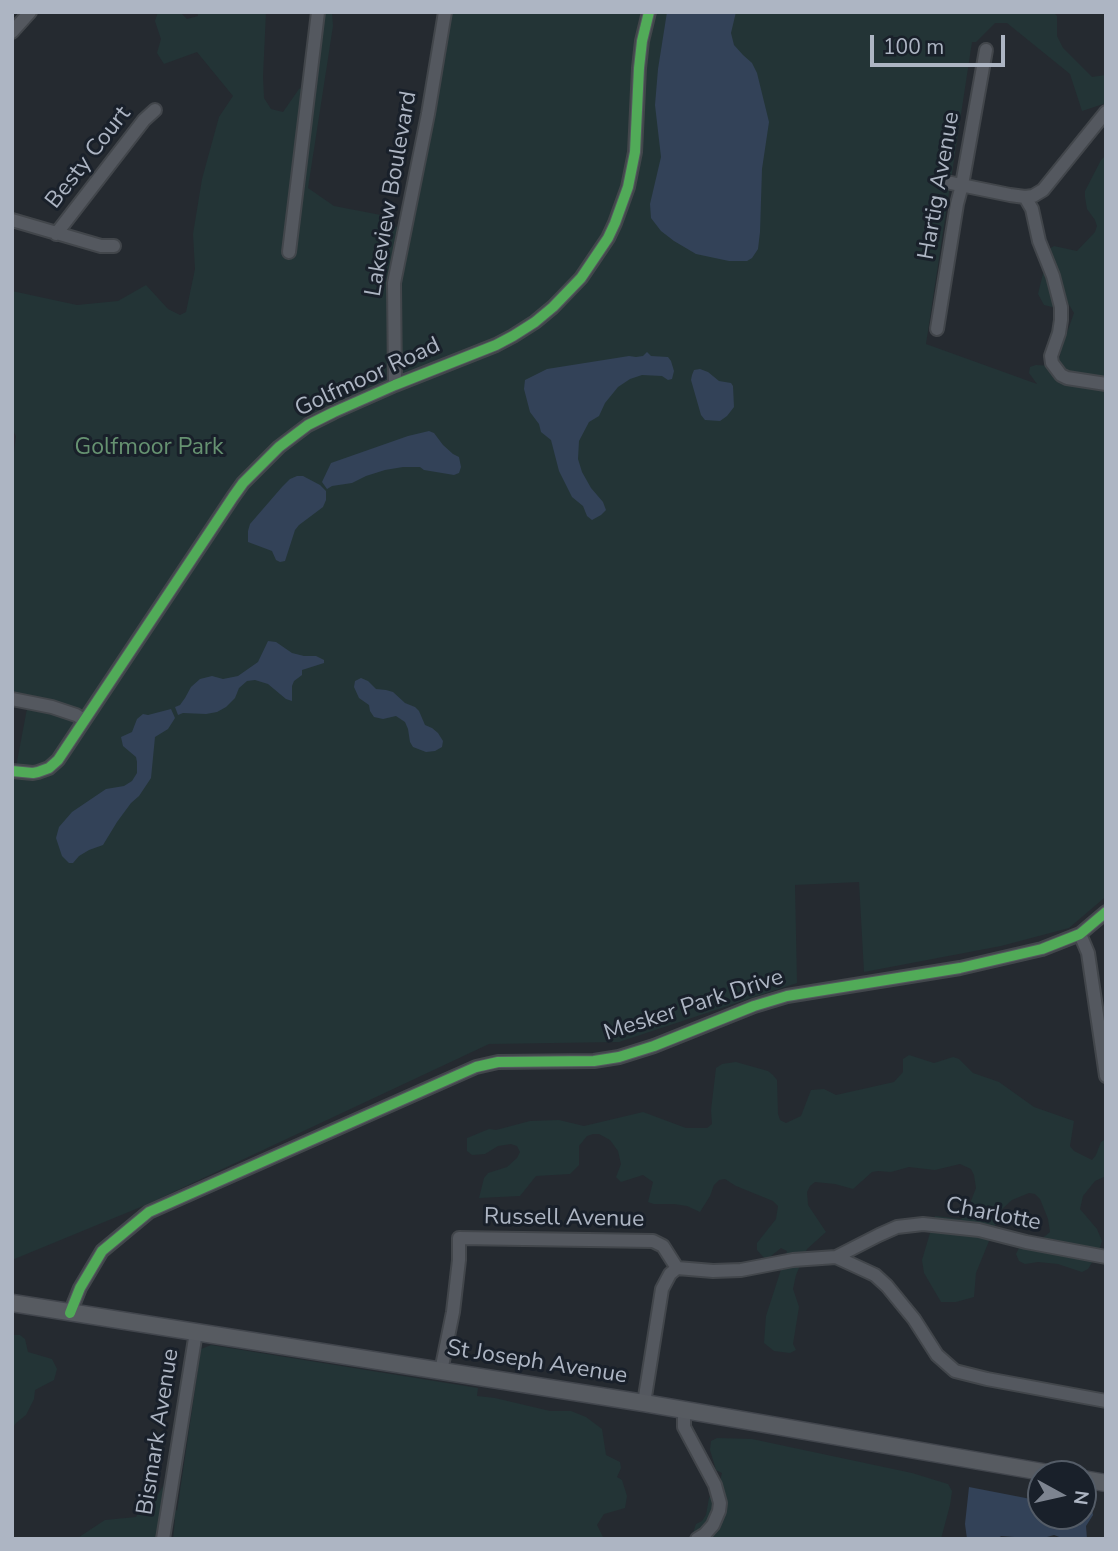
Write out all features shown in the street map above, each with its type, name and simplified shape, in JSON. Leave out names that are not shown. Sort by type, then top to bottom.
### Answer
[{"type":"main road","name":"St Joseph Avenue","points":[[12,1303],[644,1403],[1027,1469]]},
{"type":"street","points":[[12,32],[30,12]]},
{"type":"street","points":[[289,252],[318,12]]},
{"type":"street","name":"Lakeview Boulevard","points":[[395,385],[394,283],[428,114],[445,12]]},
{"type":"street","name":"Golfmoor Road","points":[[12,771],[38,772],[49,768],[58,760],[233,497],[266,458],[308,425],[334,412],[513,336],[535,322],[570,291],[594,260],[615,223],[628,187],[635,152],[642,41],[649,12]]},
{"type":"street","name":"Hartig Avenue","points":[[937,329],[957,204],[957,184],[986,50]]},
{"type":"street","name":"Besty Court","points":[[56,234],[144,120],[155,110]]},
{"type":"street","points":[[957,184],[1025,197],[1033,196],[1043,190],[1106,112]]},
{"type":"street","points":[[1025,197],[1032,209],[1039,241],[1053,276],[1061,307],[1059,333],[1051,356],[1056,370],[1067,378],[1106,384]]},
{"type":"street","points":[[12,220],[100,246],[114,246]]},
{"type":"street","points":[[12,699],[52,707],[84,720]]},
{"type":"street","name":"Mesker Park Drive","points":[[70,1312],[80,1288],[102,1251],[149,1212],[476,1067],[498,1062],[618,1057],[787,996],[910,977],[1042,949],[1080,934],[1106,912]]},
{"type":"street","points":[[1080,934],[1088,953],[1106,1076]]},
{"type":"street","name":"Charlotte","points":[[836,1257],[897,1227],[923,1224],[979,1230],[1106,1258]]},
{"type":"street","name":"Russell Avenue","points":[[441,1371],[453,1312],[460,1260],[459,1238],[653,1241],[666,1249],[677,1268]]},
{"type":"street","points":[[644,1403],[662,1289],[670,1274],[677,1268],[741,1270],[793,1260],[836,1257],[875,1275],[887,1286],[914,1319],[937,1355],[955,1371],[1106,1401]]},
{"type":"street","name":"Bismark Avenue","points":[[163,1539],[197,1332]]},
{"type":"street","points":[[684,1410],[684,1427],[715,1485],[720,1503],[713,1525],[696,1539]]},
{"type":"green space","name":"Golfmoor Park","points":[[158,12],[180,12],[187,19],[198,16],[197,12],[266,12],[264,98],[271,109],[283,112],[299,89],[315,81],[323,17],[327,12],[332,12],[333,26],[308,188],[334,206],[381,215],[392,226],[411,229],[452,12],[1053,12],[1057,16],[1057,36],[1063,48],[1092,77],[1106,75],[1106,103],[1082,111],[1070,74],[1007,23],[995,23],[976,42],[972,42],[926,344],[1037,384],[1029,373],[1030,367],[1054,366],[1059,362],[1074,313],[1068,303],[1052,307],[1044,305],[1038,294],[1049,249],[1054,246],[1077,251],[1095,232],[1097,226],[1087,209],[1085,191],[1106,155],[1106,896],[1069,928],[1001,946],[864,972],[859,882],[795,885],[797,983],[619,1042],[489,1044],[148,1204],[12,1260],[12,788],[29,698],[12,694],[12,467],[16,436],[12,429],[12,291],[77,305],[118,301],[146,285],[168,309],[180,315],[186,312],[195,269],[193,234],[202,179],[219,117],[233,96],[197,52],[164,64],[157,53],[161,39],[155,21]]},
{"type":"green space","points":[[909,1055],[934,1063],[953,1057],[959,1059],[973,1073],[999,1082],[1034,1107],[1074,1121],[1070,1146],[1092,1160],[1101,1142],[1106,1139],[1106,1176],[1095,1181],[1083,1196],[1080,1209],[1097,1229],[1102,1241],[1088,1269],[1082,1272],[1058,1264],[1025,1264],[1019,1261],[1016,1254],[1019,1248],[1024,1244],[1039,1241],[1050,1232],[1040,1199],[1029,1193],[1012,1200],[1002,1209],[976,1273],[974,1297],[956,1302],[941,1302],[924,1273],[922,1260],[935,1216],[961,1219],[966,1214],[976,1188],[971,1169],[960,1164],[935,1170],[909,1167],[891,1172],[872,1172],[853,1189],[815,1182],[807,1192],[808,1205],[826,1232],[807,1249],[796,1275],[793,1289],[799,1307],[793,1344],[796,1350],[790,1353],[774,1351],[764,1343],[766,1316],[787,1251],[781,1248],[766,1260],[757,1250],[757,1243],[776,1219],[778,1206],[773,1201],[725,1179],[714,1185],[700,1212],[687,1206],[648,1202],[653,1182],[643,1175],[621,1182],[616,1177],[621,1164],[618,1151],[610,1140],[599,1134],[587,1136],[579,1146],[579,1165],[570,1174],[536,1176],[520,1196],[479,1198],[488,1173],[507,1167],[520,1152],[517,1146],[511,1144],[498,1146],[485,1154],[472,1155],[467,1151],[467,1138],[489,1129],[496,1130],[530,1121],[559,1120],[584,1126],[643,1112],[686,1128],[707,1128],[712,1124],[716,1068],[722,1064],[736,1062],[768,1071],[773,1075],[777,1080],[778,1114],[780,1120],[786,1123],[801,1116],[811,1090],[824,1089],[836,1095],[894,1082],[903,1072],[903,1059]]},
{"type":"green space","points":[[12,1335],[20,1335],[25,1339],[28,1352],[52,1359],[57,1369],[54,1380],[35,1390],[34,1399],[26,1415],[12,1429]]},
{"type":"green space","points":[[211,1345],[478,1388],[477,1396],[550,1411],[571,1411],[586,1417],[602,1429],[606,1455],[620,1462],[621,1468],[617,1477],[622,1480],[627,1496],[625,1508],[604,1514],[597,1525],[604,1539],[173,1539],[175,1519],[163,1539],[76,1539],[105,1520],[136,1517],[142,1506],[156,1498],[163,1486],[177,1511],[201,1349]]},
{"type":"green space","points":[[717,1438],[752,1439],[912,1473],[948,1484],[952,1491],[941,1539],[691,1539],[696,1524],[706,1515],[709,1498],[720,1481],[722,1473],[716,1470],[710,1450],[711,1441]]},
{"type":"water","points":[[667,12],[736,12],[731,33],[734,45],[752,63],[757,73],[769,122],[762,169],[758,249],[747,261],[729,261],[696,254],[661,231],[651,218],[650,204],[661,157],[655,105]]},
{"type":"water","points":[[647,352],[651,356],[668,357],[674,371],[672,379],[642,375],[618,387],[605,403],[599,416],[589,422],[579,441],[578,459],[582,472],[606,510],[592,520],[583,506],[572,497],[559,471],[551,440],[541,432],[539,424],[530,412],[524,389],[525,380],[547,369],[643,356]]},
{"type":"water","points":[[700,369],[733,386],[734,407],[720,421],[705,420],[701,415],[691,380],[694,370]]},
{"type":"water","points":[[429,431],[459,457],[459,473],[454,475],[420,467],[403,467],[385,470],[327,489],[322,482],[331,463]]},
{"type":"water","points":[[297,476],[303,476],[320,485],[326,491],[326,500],[323,507],[295,530],[285,561],[280,562],[272,551],[248,542],[248,531],[250,524],[282,487]]},
{"type":"water","points":[[268,641],[276,642],[292,653],[316,656],[324,660],[324,663],[302,670],[302,675],[292,686],[292,701],[268,684],[255,680],[247,681],[239,688],[235,698],[217,712],[178,715],[175,707],[180,705],[191,687],[200,679],[238,676],[258,662]]},
{"type":"water","points":[[361,678],[376,689],[393,692],[405,703],[415,707],[425,725],[438,733],[443,741],[442,747],[426,752],[413,747],[405,722],[396,716],[383,719],[374,717],[369,705],[359,698],[354,687],[355,681]]},
{"type":"water","points":[[171,709],[175,718],[168,729],[155,737],[151,778],[103,845],[89,850],[73,863],[69,863],[62,856],[56,838],[59,827],[72,812],[106,789],[124,786],[132,781],[137,773],[136,757],[123,746],[121,737],[132,732],[137,719],[143,714]]},
{"type":"water","points":[[969,1487],[1027,1498],[1027,1530],[1086,1530],[1087,1539],[1065,1539],[1054,1535],[1040,1539],[1001,1536],[997,1539],[967,1539],[965,1524]]},
{"type":"cycle path","points":[[12,771],[38,772],[49,768],[58,760],[233,497],[243,483],[279,447],[308,425],[334,412],[513,336],[553,307],[581,278],[608,238],[628,187],[635,152],[642,41],[649,12]]},
{"type":"cycle path","points":[[70,1313],[80,1288],[102,1251],[149,1212],[476,1067],[498,1062],[594,1061],[619,1057],[787,996],[960,968],[1042,949],[1080,934],[1106,912]]}]
